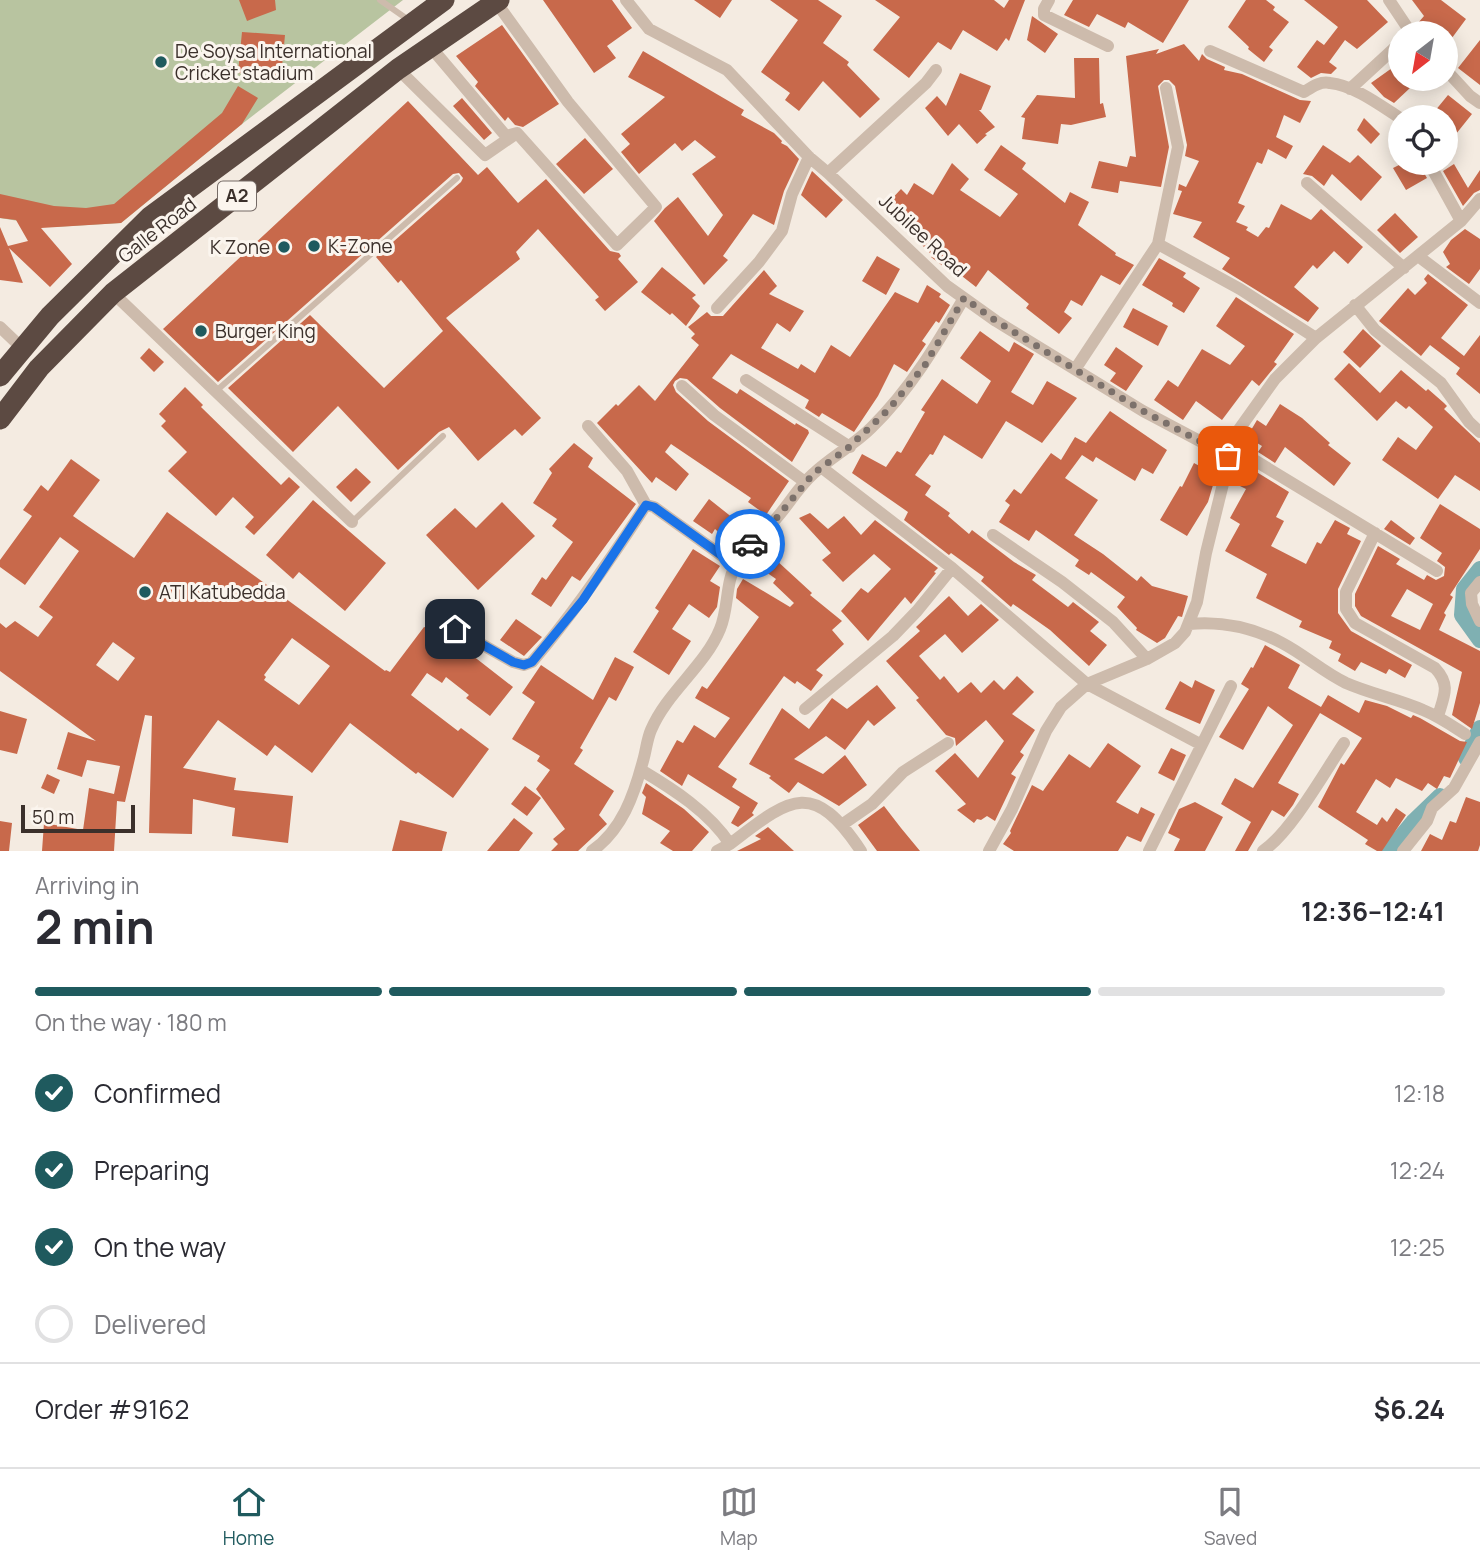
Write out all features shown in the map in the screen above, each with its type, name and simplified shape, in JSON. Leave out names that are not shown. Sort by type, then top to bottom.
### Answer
[{"type":"highway","name":"Galle Road","points":[[0,376],[50,316],[150,217],[441,1]]},
{"type":"highway","name":"Galle Road","points":[[0,419],[39,368],[113,293],[404,64],[498,1]]},
{"type":"highway","points":[[396,36],[404,64]]},
{"type":"street","name":"Jubilee Road","points":[[626,0],[649,29],[726,70],[809,157],[947,286],[996,321],[1143,411],[1230,451],[1437,571]]},
{"type":"street","points":[[1049,0],[1044,15],[1108,46]]},
{"type":"street","points":[[1389,0],[1402,21]]},
{"type":"street","points":[[498,1],[568,102],[656,207],[617,244],[517,133]]},
{"type":"street","points":[[429,46],[506,136],[517,133]]},
{"type":"street","points":[[1210,51],[1304,92],[1315,85],[1328,82],[1350,89],[1388,111]]},
{"type":"street","points":[[1350,89],[1388,54]]},
{"type":"street","points":[[404,64],[485,155],[517,133]]},
{"type":"street","points":[[828,173],[926,83],[936,70]]},
{"type":"street","points":[[1458,82],[1480,103]]},
{"type":"street","points":[[1076,368],[1158,244],[1178,147],[1166,88]]},
{"type":"street","points":[[717,308],[759,262],[782,231],[792,194],[809,157]]},
{"type":"street","points":[[1436,175],[1461,221]]},
{"type":"street","points":[[1307,183],[1404,268]]},
{"type":"street","points":[[989,851],[1012,809],[1046,731],[1061,707],[1087,684],[1147,659],[1175,643],[1189,624],[1197,602],[1235,435],[1275,380],[1316,338],[1461,221],[1480,198]]},
{"type":"street","points":[[1158,244],[1240,289],[1316,338]]},
{"type":"street","points":[[1418,256],[1480,303]]},
{"type":"street","points":[[113,293],[352,522]]},
{"type":"street","points":[[592,851],[601,845],[619,824],[637,784],[651,729],[713,644],[721,628],[728,607],[735,565],[805,482],[849,447],[889,409],[925,365],[964,298]]},
{"type":"street","points":[[1355,305],[1375,330],[1441,383],[1469,422],[1480,432]]},
{"type":"street","points":[[0,327],[22,348]]},
{"type":"street","points":[[746,380],[849,447]]},
{"type":"street","points":[[682,386],[714,415],[805,482]]},
{"type":"street","points":[[588,426],[627,471],[646,505],[654,507],[735,565]]},
{"type":"street","points":[[821,467],[870,502],[952,568],[1087,684],[1200,744]]},
{"type":"street","points":[[455,629],[513,662],[524,665],[532,662],[583,600],[646,505]]},
{"type":"street","points":[[1375,533],[1346,592],[1346,609],[1355,623],[1435,668],[1443,676],[1446,690],[1437,716]]},
{"type":"street","points":[[993,535],[1062,582],[1113,622],[1147,659]]},
{"type":"street","points":[[805,709],[893,636],[952,568]]},
{"type":"street","points":[[1480,582],[1471,593],[1472,604],[1480,621]]},
{"type":"street","points":[[1189,624],[1208,622],[1262,634],[1281,642],[1349,684],[1437,716],[1465,734]]},
{"type":"street","points":[[1149,851],[1231,686]]},
{"type":"street","points":[[1403,851],[1427,821],[1432,808],[1454,788],[1480,742]]},
{"type":"street","points":[[843,824],[872,804],[904,772],[948,743]]},
{"type":"street","points":[[1264,851],[1274,844],[1344,743]]},
{"type":"street","points":[[640,769],[704,814],[720,829],[730,844]]},
{"type":"street","points":[[717,851],[771,813],[803,801],[817,806],[843,824],[861,851]]},
{"type":"lane","points":[[380,0],[413,23]]},
{"type":"lane","points":[[215,393],[457,178]]},
{"type":"lane","points":[[352,522],[443,436]]},
{"type":"green space","name":"De Soysa International Cricket stadium","points":[[0,0],[403,0],[242,124],[121,223],[55,227],[0,218]]},
{"type":"building","points":[[239,0],[275,0],[276,10],[247,21]]},
{"type":"building","points":[[543,0],[612,0],[632,28],[607,46],[616,58],[594,73]]},
{"type":"building","points":[[694,0],[732,0],[720,18]]},
{"type":"building","points":[[770,0],[818,0],[842,16],[823,43],[849,62],[847,65],[880,99],[860,118],[823,81],[799,111],[785,100],[790,93],[761,72],[798,20]]},
{"type":"building","points":[[875,0],[994,0],[1004,8],[1009,0],[1025,0],[1009,41],[1006,38],[997,51],[963,30],[951,50],[938,42],[909,78],[873,50],[900,17]]},
{"type":"building","points":[[1073,0],[1189,0],[1163,43],[1128,22],[1125,28],[1097,14],[1089,27],[1064,15]]},
{"type":"building","points":[[1246,0],[1266,0],[1275,7],[1273,10],[1289,22],[1269,47],[1273,50],[1264,62],[1228,27]]},
{"type":"building","points":[[1304,0],[1367,0],[1388,22],[1357,49],[1345,40],[1329,62],[1337,68],[1331,74],[1321,73],[1311,78],[1297,67],[1317,40],[1324,45],[1338,27]]},
{"type":"building","points":[[1412,0],[1441,0],[1466,19],[1458,30],[1458,21],[1420,21],[1424,16]]},
{"type":"building","points":[[1032,16],[1058,34],[1045,53],[1027,40]]},
{"type":"building","points":[[502,25],[559,104],[523,127],[515,125],[508,117],[505,121],[475,86],[478,82],[456,56]]},
{"type":"building","points":[[242,32],[285,35],[281,77],[238,73]]},
{"type":"building","points":[[1480,40],[1480,85],[1458,68]]},
{"type":"building","points":[[1184,44],[1199,61],[1202,54],[1225,67],[1224,70],[1242,74],[1300,100],[1311,101],[1300,123],[1284,115],[1276,137],[1293,146],[1286,159],[1268,149],[1262,164],[1257,162],[1238,203],[1245,206],[1236,222],[1248,227],[1246,230],[1258,237],[1266,227],[1269,228],[1281,204],[1311,220],[1321,209],[1363,247],[1348,264],[1334,251],[1317,269],[1313,265],[1294,287],[1319,308],[1308,322],[1222,269],[1230,258],[1193,237],[1202,222],[1173,214],[1182,191],[1178,190],[1179,184],[1186,187],[1199,161],[1185,156],[1187,145],[1175,86],[1169,80],[1164,80],[1158,86],[1169,147],[1161,187],[1120,181],[1118,193],[1091,188],[1099,161],[1127,167],[1130,156],[1136,157],[1126,56],[1159,49],[1156,54]]},
{"type":"building","points":[[643,51],[744,110],[741,115],[774,133],[799,159],[784,191],[774,225],[753,214],[723,256],[728,260],[704,285],[654,221],[678,197],[708,236],[723,215],[692,174],[716,157],[695,140],[682,151],[675,143],[639,174],[621,152],[630,144],[621,134],[665,97],[628,77]]},
{"type":"building","points":[[1074,58],[1099,58],[1100,104],[1103,103],[1106,117],[1071,125],[1061,124],[1058,144],[1022,139],[1025,118],[1021,117],[1037,95],[1075,98]]},
{"type":"building","points":[[1388,71],[1388,91],[1407,91],[1394,103],[1371,83]]},
{"type":"building","points":[[960,73],[991,86],[979,110],[995,127],[977,144],[959,124],[948,136],[925,108],[937,96],[946,106]]},
{"type":"building","points":[[238,86],[258,98],[242,124],[121,223],[41,228],[72,264],[50,287],[9,248],[23,283],[0,280],[0,227],[8,246],[28,241],[16,220],[0,218],[0,194],[54,206],[86,208],[114,204],[222,113]]},
{"type":"building","points":[[1448,95],[1472,114],[1458,132],[1458,105],[1440,105]]},
{"type":"building","points":[[462,98],[492,133],[484,140],[453,106]]},
{"type":"building","points":[[408,101],[478,175],[487,167],[518,203],[546,179],[610,251],[619,253],[621,256],[618,259],[638,282],[605,311],[595,300],[599,297],[538,229],[516,252],[520,259],[446,318],[541,418],[522,436],[515,429],[478,461],[449,427],[439,432],[398,470],[338,406],[293,452],[228,388],[310,315],[384,388],[443,331],[401,280],[398,283],[376,257],[461,182],[463,178],[459,173],[453,174],[218,382],[163,329]]},
{"type":"building","points":[[1364,118],[1380,134],[1371,144],[1357,130]]},
{"type":"building","points":[[585,138],[613,169],[584,194],[556,164]]},
{"type":"building","points":[[1001,145],[1026,163],[1022,169],[1065,203],[1070,192],[1089,202],[1078,225],[1116,253],[1115,255],[1134,265],[1120,285],[1101,275],[1082,306],[1071,300],[1064,312],[1072,318],[1059,334],[1026,308],[1029,304],[988,270],[976,287],[931,257],[933,256],[897,220],[902,215],[888,203],[901,189],[907,195],[914,183],[933,195],[952,163],[969,179],[960,190],[1000,217],[1018,194],[984,170]]},
{"type":"building","points":[[1323,145],[1350,163],[1358,155],[1382,177],[1361,201],[1332,174],[1324,186],[1312,176],[1303,174]]},
{"type":"building","points":[[1480,170],[1480,190],[1463,206],[1445,175],[1458,175],[1458,171],[1468,188]]},
{"type":"building","points":[[812,171],[843,200],[826,218],[801,195]]},
{"type":"building","points":[[1397,175],[1425,175],[1427,178],[1406,190]]},
{"type":"building","points":[[1395,213],[1418,237],[1400,253],[1377,230]]},
{"type":"building","points":[[1465,229],[1480,239],[1480,269],[1469,284],[1446,267],[1450,264],[1443,252],[1451,240]]},
{"type":"building","points":[[877,256],[900,269],[886,295],[862,281]]},
{"type":"building","points":[[1159,258],[1186,273],[1183,277],[1200,288],[1184,313],[1172,306],[1173,303],[1142,285]]},
{"type":"building","points":[[662,267],[696,295],[692,298],[700,306],[686,326],[641,292]]},
{"type":"building","points":[[764,270],[777,286],[769,294],[804,311],[790,332],[777,323],[761,348],[798,369],[801,364],[815,373],[831,345],[850,357],[895,292],[918,303],[927,285],[941,294],[939,297],[950,305],[939,323],[936,321],[922,341],[926,344],[907,372],[894,364],[878,396],[854,432],[822,413],[819,417],[805,408],[809,400],[731,354],[712,378],[737,394],[740,389],[795,425],[796,423],[808,430],[809,433],[792,462],[720,408],[687,379],[680,378],[675,381],[673,385],[676,392],[708,421],[789,481],[766,515],[748,502],[751,498],[671,444],[665,452],[689,474],[676,491],[656,477],[652,483],[597,423],[639,385],[655,401],[699,345],[691,338],[695,334],[688,327],[707,312],[711,316],[723,316]]},
{"type":"building","points":[[1428,274],[1468,305],[1441,338],[1464,356],[1480,335],[1480,394],[1456,374],[1460,368],[1430,345],[1421,356],[1379,321],[1408,288],[1415,295],[1427,283],[1424,279]]},
{"type":"building","points":[[1236,297],[1294,334],[1274,362],[1277,364],[1259,386],[1252,380],[1222,420],[1196,401],[1183,420],[1154,400],[1168,380],[1178,387],[1202,349],[1230,365],[1245,346],[1216,326]]},
{"type":"building","points":[[1133,308],[1168,326],[1158,346],[1123,327]]},
{"type":"building","points":[[1363,329],[1381,346],[1360,368],[1343,352]]},
{"type":"building","points":[[980,331],[1009,352],[1014,342],[1034,354],[1011,392],[1033,405],[1047,381],[1077,398],[1042,443],[1006,421],[982,459],[944,435],[933,455],[930,454],[915,475],[931,486],[925,495],[950,513],[948,516],[969,534],[972,530],[1036,575],[1032,580],[1068,607],[1073,602],[1099,622],[1090,631],[1107,645],[1089,666],[1050,630],[1013,604],[1011,607],[981,581],[984,577],[951,553],[949,555],[904,520],[908,512],[852,473],[862,454],[886,467],[897,451],[901,453],[925,412],[921,410],[942,379],[977,404],[991,381],[960,358]]},
{"type":"building","points":[[1116,347],[1143,366],[1126,391],[1110,381],[1116,373],[1104,365]]},
{"type":"building","points":[[149,348],[164,362],[154,372],[140,358]]},
{"type":"building","points":[[1349,363],[1380,393],[1401,370],[1444,403],[1447,406],[1444,409],[1480,443],[1480,491],[1455,475],[1438,499],[1382,460],[1398,437],[1416,450],[1433,427],[1409,406],[1406,409],[1396,401],[1377,421],[1334,379]]},
{"type":"building","points":[[185,387],[203,405],[201,407],[281,485],[289,477],[300,487],[254,535],[245,527],[254,517],[233,497],[216,516],[168,471],[187,452],[161,426],[166,421],[159,414]]},
{"type":"building","points":[[1280,404],[1302,418],[1330,443],[1328,445],[1351,463],[1334,486],[1285,447],[1275,463],[1258,452],[1262,446],[1247,437],[1257,420],[1266,426]]},
{"type":"building","points":[[1110,411],[1167,450],[1153,474],[1142,468],[1135,481],[1096,457],[1093,462],[1082,455],[1065,478],[1098,500],[1074,535],[1137,581],[1141,576],[1152,586],[1188,596],[1182,617],[1178,616],[1165,638],[1157,643],[1136,630],[1117,607],[1125,597],[1091,572],[1089,575],[1075,566],[1079,560],[1036,530],[1029,541],[999,522],[1010,505],[1005,501],[1014,489],[1021,494],[1051,453],[1061,460],[1075,437],[1086,443]]},
{"type":"building","points":[[574,443],[593,458],[588,467],[636,504],[580,581],[572,576],[551,607],[531,594],[542,577],[546,580],[573,542],[552,526],[557,519],[533,503],[552,473],[549,469]]},
{"type":"building","name":"ATI Katubedda","points":[[71,459],[100,480],[73,516],[134,558],[167,512],[385,671],[390,672],[424,627],[440,631],[439,634],[468,652],[513,687],[490,716],[466,698],[469,695],[446,677],[442,683],[427,673],[411,695],[458,731],[461,728],[489,749],[453,798],[418,772],[416,774],[350,723],[312,773],[275,745],[267,756],[218,720],[183,768],[236,778],[234,790],[293,796],[288,843],[232,836],[235,808],[193,799],[192,834],[149,833],[152,716],[145,715],[125,802],[117,801],[114,851],[42,851],[44,823],[83,830],[89,788],[114,794],[120,766],[87,760],[82,777],[57,769],[68,732],[96,741],[0,671],[0,623],[6,628],[15,621],[38,637],[53,617],[39,607],[79,551],[60,537],[25,585],[0,567],[0,560],[32,516],[23,510],[41,485],[48,491]],"holes":[[[292,638],[330,666],[299,705],[264,680],[264,675]],[[113,642],[135,658],[118,681],[96,665]]]},
{"type":"building","points":[[1194,463],[1216,475],[1208,502],[1187,536],[1160,520]]},
{"type":"building","points":[[356,468],[371,482],[351,502],[336,487]]},
{"type":"building","points":[[1250,468],[1289,492],[1276,517],[1284,521],[1271,546],[1306,564],[1317,542],[1321,544],[1335,520],[1350,528],[1347,534],[1361,541],[1338,589],[1338,613],[1351,631],[1412,665],[1405,678],[1389,669],[1386,674],[1361,662],[1355,671],[1338,661],[1341,654],[1329,648],[1332,641],[1299,627],[1302,621],[1256,598],[1267,574],[1225,551],[1240,524],[1230,518],[1246,489],[1240,486]]},
{"type":"building","points":[[709,499],[743,526],[729,542],[715,529],[712,534],[693,521]]},
{"type":"building","points":[[313,500],[386,563],[345,611],[299,572],[293,579],[266,555]]},
{"type":"building","points":[[502,502],[535,536],[478,590],[426,535],[455,508],[476,528]]},
{"type":"building","points":[[1440,504],[1480,529],[1480,549],[1450,595],[1453,597],[1439,630],[1480,651],[1480,703],[1472,729],[1452,715],[1462,672],[1361,616],[1355,606],[1355,594],[1378,546],[1400,559],[1396,564],[1424,580],[1427,575],[1436,580],[1444,576],[1445,567],[1437,561],[1442,553],[1420,538]],"holes":[[[1407,589],[1433,604],[1420,630],[1391,616]]]},
{"type":"building","points":[[810,513],[828,529],[844,516],[861,535],[875,520],[938,568],[911,604],[905,597],[868,641],[841,611],[861,588],[868,593],[891,569],[874,554],[843,582],[822,560],[831,553],[799,518]]},
{"type":"building","points":[[1391,520],[1415,538],[1410,545],[1384,529]]},
{"type":"building","points":[[763,548],[812,593],[810,595],[842,621],[832,630],[844,644],[816,670],[823,675],[811,691],[784,676],[718,767],[737,779],[732,787],[758,803],[752,813],[754,815],[738,827],[731,823],[740,807],[688,774],[682,786],[660,771],[677,740],[683,743],[694,725],[715,738],[730,718],[695,698],[702,686],[707,689],[759,617],[736,598],[737,589],[743,579],[790,607],[794,603],[773,583],[776,579],[750,561]]},
{"type":"building","points":[[693,549],[720,566],[710,581],[720,587],[717,607],[709,618],[689,604],[672,629],[691,641],[669,675],[633,652],[659,611],[655,608]]},
{"type":"building","points":[[949,596],[968,616],[981,604],[999,620],[962,653],[945,634],[919,656],[940,680],[944,676],[958,693],[971,682],[981,693],[994,680],[1004,690],[1017,676],[1034,692],[1012,714],[1035,730],[1020,752],[1024,755],[1011,774],[1016,777],[995,821],[987,816],[974,823],[957,810],[966,804],[935,771],[955,753],[978,778],[1004,741],[986,720],[956,746],[955,738],[946,735],[916,700],[919,698],[886,661],[920,631],[916,627]]},
{"type":"building","points":[[516,619],[542,637],[524,656],[500,640]]},
{"type":"building","points":[[1265,645],[1300,665],[1288,688],[1321,707],[1328,695],[1359,713],[1365,700],[1387,706],[1411,718],[1413,715],[1460,741],[1467,742],[1450,778],[1444,776],[1437,789],[1428,783],[1422,791],[1396,778],[1390,788],[1376,779],[1356,812],[1377,825],[1382,817],[1387,822],[1396,808],[1406,815],[1382,851],[1365,844],[1368,840],[1318,807],[1341,763],[1344,765],[1362,738],[1320,713],[1278,783],[1299,794],[1293,805],[1284,817],[1272,810],[1248,851],[1235,851],[1251,822],[1221,804],[1235,778],[1253,788],[1293,725],[1268,706],[1243,750],[1219,737],[1249,689],[1241,684]]},
{"type":"building","points":[[615,657],[634,667],[616,701],[609,697],[574,764],[614,791],[599,815],[607,824],[578,851],[551,851],[558,844],[553,839],[565,829],[536,789],[550,770],[537,761],[540,756],[512,739],[535,702],[522,693],[541,665],[593,700]]},
{"type":"building","points":[[1195,680],[1215,690],[1200,724],[1165,709],[1180,681],[1192,688]]},
{"type":"building","points":[[877,685],[896,708],[874,726],[868,720],[845,750],[826,736],[794,759],[823,774],[845,755],[867,785],[839,806],[798,782],[789,793],[769,778],[771,776],[749,764],[782,708],[809,729],[832,698],[847,709]]},
{"type":"building","points":[[0,711],[27,719],[17,754],[0,750]]},
{"type":"building","points":[[1108,743],[1141,766],[1116,802],[1138,814],[1141,807],[1155,814],[1141,842],[1127,836],[1118,851],[1014,851],[1003,844],[1011,833],[1032,785],[1043,791],[1069,754],[1090,768]]},
{"type":"building","points":[[1171,748],[1186,755],[1174,781],[1158,773]]},
{"type":"building","points":[[47,774],[60,780],[54,794],[41,788]]},
{"type":"building","points":[[646,783],[684,809],[709,832],[692,851],[673,851],[660,843],[670,831],[642,814],[646,797],[642,793]]},
{"type":"building","points":[[525,786],[541,798],[527,816],[511,804]]},
{"type":"building","points":[[1466,797],[1480,802],[1478,851],[1421,851],[1430,834],[1442,840],[1450,821],[1456,823]]},
{"type":"building","points":[[1195,802],[1223,817],[1205,851],[1174,851],[1180,839],[1168,833],[1179,809]]},
{"type":"building","points":[[884,806],[920,851],[877,851],[858,825]]},
{"type":"building","points":[[514,818],[533,833],[519,851],[487,851]]},
{"type":"building","points":[[400,820],[447,832],[442,851],[392,851]]},
{"type":"building","points":[[0,821],[12,823],[9,851],[0,851]]},
{"type":"building","points":[[768,827],[794,851],[737,851],[761,839],[755,836]]},
{"type":"waterway","points":[[1480,569],[1464,589],[1462,615],[1480,640]]},
{"type":"waterway","points":[[1466,758],[1480,728]]},
{"type":"waterway","points":[[1389,851],[1413,822],[1440,796]]},
{"type":"way so far","points":[[750,544],[774,521],[813,474],[849,447],[889,409],[925,365],[964,298],[996,321],[1143,411],[1228,456]]},
{"type":"place","name":"De Soysa International Cricket stadium","points":[[161,62]]},
{"type":"place","name":"K-Zone","points":[[314,246]]},
{"type":"place","name":"K Zone","points":[[284,247]]},
{"type":"place","name":"Burger King","points":[[201,331]]},
{"type":"place","name":"ATI Katubedda","points":[[145,592]]},
{"type":"route","points":[[455,629],[513,662],[524,665],[532,662],[583,600],[634,527],[646,505],[654,507],[735,565],[750,544]]}]
